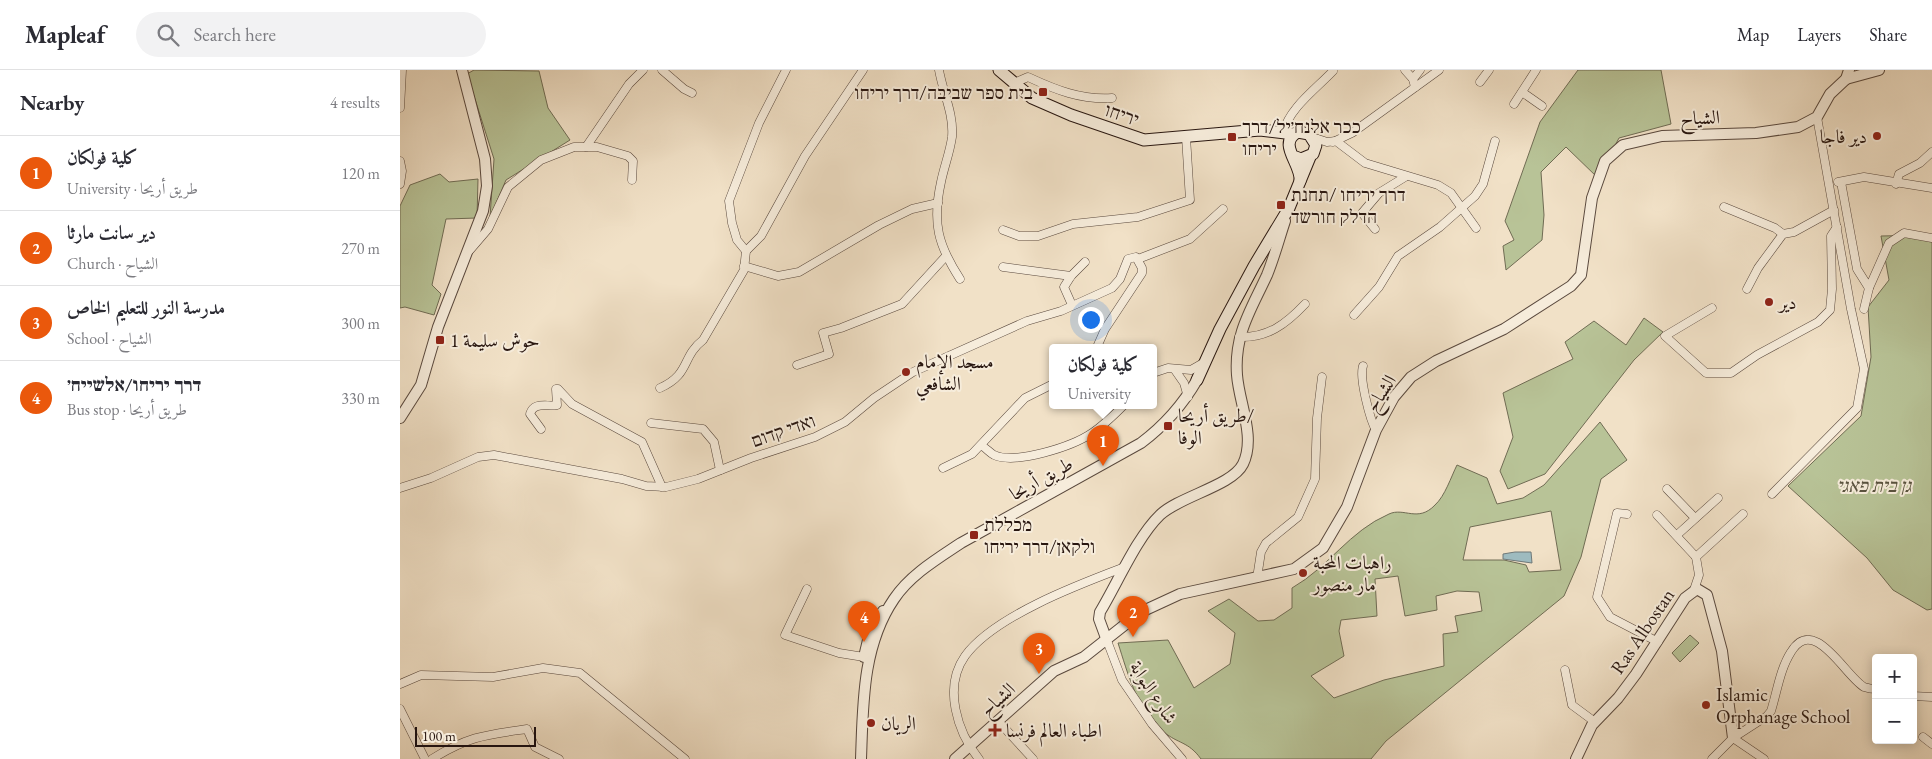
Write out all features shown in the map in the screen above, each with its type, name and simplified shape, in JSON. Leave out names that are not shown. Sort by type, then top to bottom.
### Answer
[{"type":"main road","name":"יריחו","points":[[999,70],[1032,98],[1063,112],[1144,140],[1248,131],[1270,130],[1289,133]]},
{"type":"main road","name":"יריחו","points":[[1248,131],[1280,140],[1290,152]]},
{"type":"main road","points":[[1289,208],[1299,186],[1312,153],[1312,136],[1302,131],[1289,133],[1290,152],[1300,176],[1299,186]]},
{"type":"main road","points":[[1290,152],[1301,159],[1312,153]]},
{"type":"main road","name":"طريق أريحا","points":[[1197,380],[1220,329],[1254,266],[1289,208]]},
{"type":"street","points":[[400,108],[402,70]]},
{"type":"street","points":[[400,418],[421,385],[438,327],[483,211],[487,186],[485,159],[462,70]]},
{"type":"street","points":[[586,147],[629,84],[643,70]]},
{"type":"street","points":[[662,70],[684,89],[692,93]]},
{"type":"street","points":[[746,251],[737,240],[732,224],[729,201],[759,123],[786,70]]},
{"type":"street","points":[[660,388],[679,377],[694,347],[703,340],[744,266],[746,251],[762,236],[805,156],[863,70]]},
{"type":"street","points":[[939,70],[952,120],[952,137],[938,203],[936,224],[946,256],[960,279]]},
{"type":"street","points":[[1404,70],[1414,83]]},
{"type":"street","points":[[1414,83],[1420,70]]},
{"type":"street","points":[[1312,153],[1352,133],[1414,83],[1438,70]]},
{"type":"street","points":[[1480,82],[1489,70]]},
{"type":"street","points":[[1514,104],[1536,70]]},
{"type":"street","points":[[1772,494],[1857,408],[1864,369],[1851,309],[1817,117],[1830,94],[1848,74],[1879,70]]},
{"type":"street","points":[[1289,133],[1286,121],[1333,71]]},
{"type":"street","points":[[1014,83],[1028,77],[1065,93],[1093,99],[1112,98]]},
{"type":"street","points":[[1522,92],[1542,106]]},
{"type":"street","name":"الشياح","points":[[955,759],[1054,671],[1084,657],[1141,612],[1180,594],[1294,569],[1323,548],[1347,507],[1376,430],[1394,397],[1411,377],[1436,361],[1504,328],[1571,286],[1581,275],[1592,198],[1605,161],[1623,145],[1662,136],[1780,130],[1798,127],[1817,117]]},
{"type":"street","points":[[1312,136],[1326,142],[1336,141],[1365,163],[1404,177],[1438,185],[1451,193],[1476,228]]},
{"type":"street","points":[[1003,230],[1019,236],[1038,236],[1073,224],[1138,217],[1190,200],[1186,137]]},
{"type":"street","points":[[1354,316],[1380,287],[1398,256],[1440,227],[1463,208],[1483,184],[1495,141]]},
{"type":"street","points":[[468,253],[488,228],[508,187],[541,160],[574,147],[597,147],[628,156],[633,161],[632,180]]},
{"type":"street","points":[[1896,184],[1899,174],[1920,163],[1932,152]]},
{"type":"street","points":[[400,161],[402,171],[400,184]]},
{"type":"street","points":[[1375,229],[1362,213],[1378,193],[1404,177]]},
{"type":"street","points":[[1829,184],[1864,178],[1932,188]]},
{"type":"street","points":[[1841,182],[1857,269],[1869,288]]},
{"type":"street","points":[[744,266],[778,276],[799,272],[879,224],[912,209],[938,203]]},
{"type":"street","points":[[1724,207],[1775,228],[1783,234]]},
{"type":"street","points":[[1106,638],[1099,619],[1100,612],[1125,567],[1160,515],[1178,503],[1236,474],[1243,464],[1248,435],[1237,375],[1236,350],[1241,328],[1268,273],[1289,208]]},
{"type":"street","points":[[1098,344],[1105,329],[1142,273],[1137,258],[1190,239],[1222,209]]},
{"type":"street","points":[[1747,289],[1758,268],[1783,234],[1794,232],[1834,210]]},
{"type":"street","points":[[1712,308],[1664,336],[1706,373],[1731,373],[1757,355],[1818,322],[1830,310],[1832,289],[1831,236],[1837,227]]},
{"type":"street","points":[[1864,309],[1869,288],[1889,243],[1904,233],[1932,238]]},
{"type":"street","points":[[797,364],[829,354],[822,333],[841,328],[902,304],[946,256]]},
{"type":"street","name":"ואדי קדום","points":[[400,488],[431,478],[478,457],[494,455],[622,479],[646,486],[662,487],[698,479],[815,437],[845,422],[874,398],[913,372],[1027,321],[1061,311],[1116,285],[1128,259],[1137,258]]},
{"type":"street","points":[[1072,305],[1064,287],[1071,276],[1085,262]]},
{"type":"street","points":[[1003,267],[1071,276]]},
{"type":"street","points":[[1239,338],[1252,338],[1278,329],[1305,304]]},
{"type":"street","points":[[1157,371],[1160,369],[1191,370],[1205,362]]},
{"type":"street","points":[[1363,366],[1361,380],[1367,395],[1371,422],[1376,430]]},
{"type":"street","points":[[1175,370],[1184,383],[1188,397]]},
{"type":"street","points":[[1257,578],[1261,552],[1266,543],[1298,517],[1315,480],[1317,418],[1322,376]]},
{"type":"street","name":"طريق أريحا","points":[[862,759],[864,686],[870,654],[894,599],[912,579],[961,543],[1141,443],[1166,423],[1188,397],[1197,380]]},
{"type":"street","points":[[944,468],[962,461],[982,446],[1025,398],[1049,386]]},
{"type":"street","points":[[541,429],[530,414],[535,407],[557,405],[556,389],[558,389],[572,404],[642,442],[662,487]]},
{"type":"street","points":[[982,446],[995,455],[1007,458],[1028,456],[1059,448],[1092,434],[1120,409]]},
{"type":"street","points":[[651,422],[703,429],[714,442],[720,470]]},
{"type":"street","points":[[1666,488],[1696,518]]},
{"type":"street","points":[[1677,536],[1718,498]]},
{"type":"street","points":[[1627,514],[1617,513],[1597,597],[1610,617],[1658,642]]},
{"type":"street","points":[[1696,557],[1743,514]]},
{"type":"street","points":[[1657,515],[1696,557],[1699,575],[1694,590]]},
{"type":"street","points":[[979,759],[969,747],[959,723],[954,698],[957,674],[965,657],[980,640],[1023,612],[1066,590],[1125,567]]},
{"type":"street","points":[[807,589],[784,635],[839,653],[864,657]]},
{"type":"street","name":"Ras Albostan","points":[[1576,759],[1595,722],[1618,698],[1658,642],[1685,598],[1694,590],[1701,590],[1707,595],[1722,651],[1733,738]]},
{"type":"street","points":[[864,686],[864,657],[869,636],[875,622],[894,599]]},
{"type":"street","name":"شارع البوابة","points":[[1106,638],[1122,680],[1152,724],[1182,759]]},
{"type":"street","points":[[1712,759],[1733,738],[1767,716],[1771,711],[1790,653],[1803,641],[1811,640],[1822,644],[1847,672],[1865,687],[1872,688]]},
{"type":"street","points":[[400,684],[421,675],[493,677],[543,668],[580,673],[685,759]]},
{"type":"street","points":[[1565,670],[1572,705],[1595,722]]},
{"type":"street","points":[[1917,696],[1932,697]]},
{"type":"street","points":[[400,709],[425,759]]},
{"type":"street","points":[[998,721],[1033,759]]},
{"type":"street","points":[[432,759],[456,744],[478,736],[527,729],[535,747],[559,759]]},
{"type":"street","points":[[1923,737],[1932,744]]},
{"type":"street","points":[[1733,738],[1764,759]]},
{"type":"green space","points":[[474,70],[539,71],[548,108],[570,140],[506,180],[490,217],[494,159],[467,74]]},
{"type":"green space","points":[[1578,70],[1661,70],[1671,124],[1619,138],[1598,178],[1566,147],[1541,172],[1544,215],[1542,240],[1506,270],[1503,246],[1514,240],[1505,221],[1540,122]]},
{"type":"green space","points":[[440,174],[449,182],[478,179],[477,218],[446,219],[432,285],[441,294],[434,315],[405,307],[400,308],[400,206],[410,185]]},
{"type":"green space","name":"גן בית פאגי","points":[[1932,235],[1932,609],[1927,610],[1893,590],[1867,558],[1788,486],[1861,416],[1871,357],[1868,307],[1889,280],[1881,236]]},
{"type":"green space","points":[[1644,318],[1663,332],[1634,360],[1545,474],[1508,489],[1500,471],[1513,437],[1503,393],[1573,359],[1565,342],[1594,321],[1626,345]]},
{"type":"green space","points":[[1600,422],[1627,460],[1601,479],[1581,557],[1564,596],[1386,741],[1371,759],[1201,759],[1192,749],[1164,732],[1140,702],[1118,643],[1168,640],[1194,688],[1230,664],[1235,633],[1208,611],[1229,599],[1258,621],[1274,620],[1292,608],[1292,588],[1317,570],[1362,530],[1389,514],[1395,512],[1423,513],[1435,505],[1445,492],[1457,465],[1487,478],[1497,504],[1523,498],[1544,485]],"holes":[[[1551,511],[1561,570],[1529,572],[1526,565],[1504,560],[1463,560],[1470,527]],[[1398,576],[1405,616],[1437,610],[1436,596],[1457,591],[1479,592],[1482,611],[1455,616],[1458,632],[1443,634],[1444,666],[1384,680],[1334,698],[1311,676],[1344,656],[1339,631],[1341,620],[1377,616],[1375,579]]]},
{"type":"green space","points":[[1690,635],[1699,643],[1680,662],[1672,653]]},
{"type":"water","points":[[1531,552],[1532,563],[1503,559],[1503,554]]},
{"type":"place","name":"בית ספר שביבה/דרך יריחו","points":[[1043,92]]},
{"type":"place","name":"دير فاجا","points":[[1877,136]]},
{"type":"place","name":"ככר אלנח׳יל/דרך יריחו","points":[[1232,137]]},
{"type":"place","name":"דרך יריחו /תחנת הדלק חורשד","points":[[1281,205]]},
{"type":"place","name":"دير","points":[[1769,302]]},
{"type":"place","name":"حوش سليمة 1","points":[[440,340]]},
{"type":"place","name":"مسجد الإمام الشافعي","points":[[906,372]]},
{"type":"place","name":"طريق أريحا/ الوفا","points":[[1168,426]]},
{"type":"place","name":"كلية فولكان","points":[[1103,466]]},
{"type":"place","name":"מכללת ולקאן/דרך יריחו","points":[[974,535]]},
{"type":"place","name":"راهبات المحبة مار منصور","points":[[1303,573]]},
{"type":"place","name":"دير سانت مارثا","points":[[1133,637]]},
{"type":"place","name":"דרך יריחו/אלשייח׳","points":[[864,642]]},
{"type":"place","name":"مدرسة النور للتعليم الخاص","points":[[1039,674]]},
{"type":"place","name":"Islamic Orphanage School","points":[[1706,705]]},
{"type":"place","name":"الريان","points":[[871,723]]},
{"type":"place","name":"اطباء العالم فرنسا","points":[[995,730]]}]
